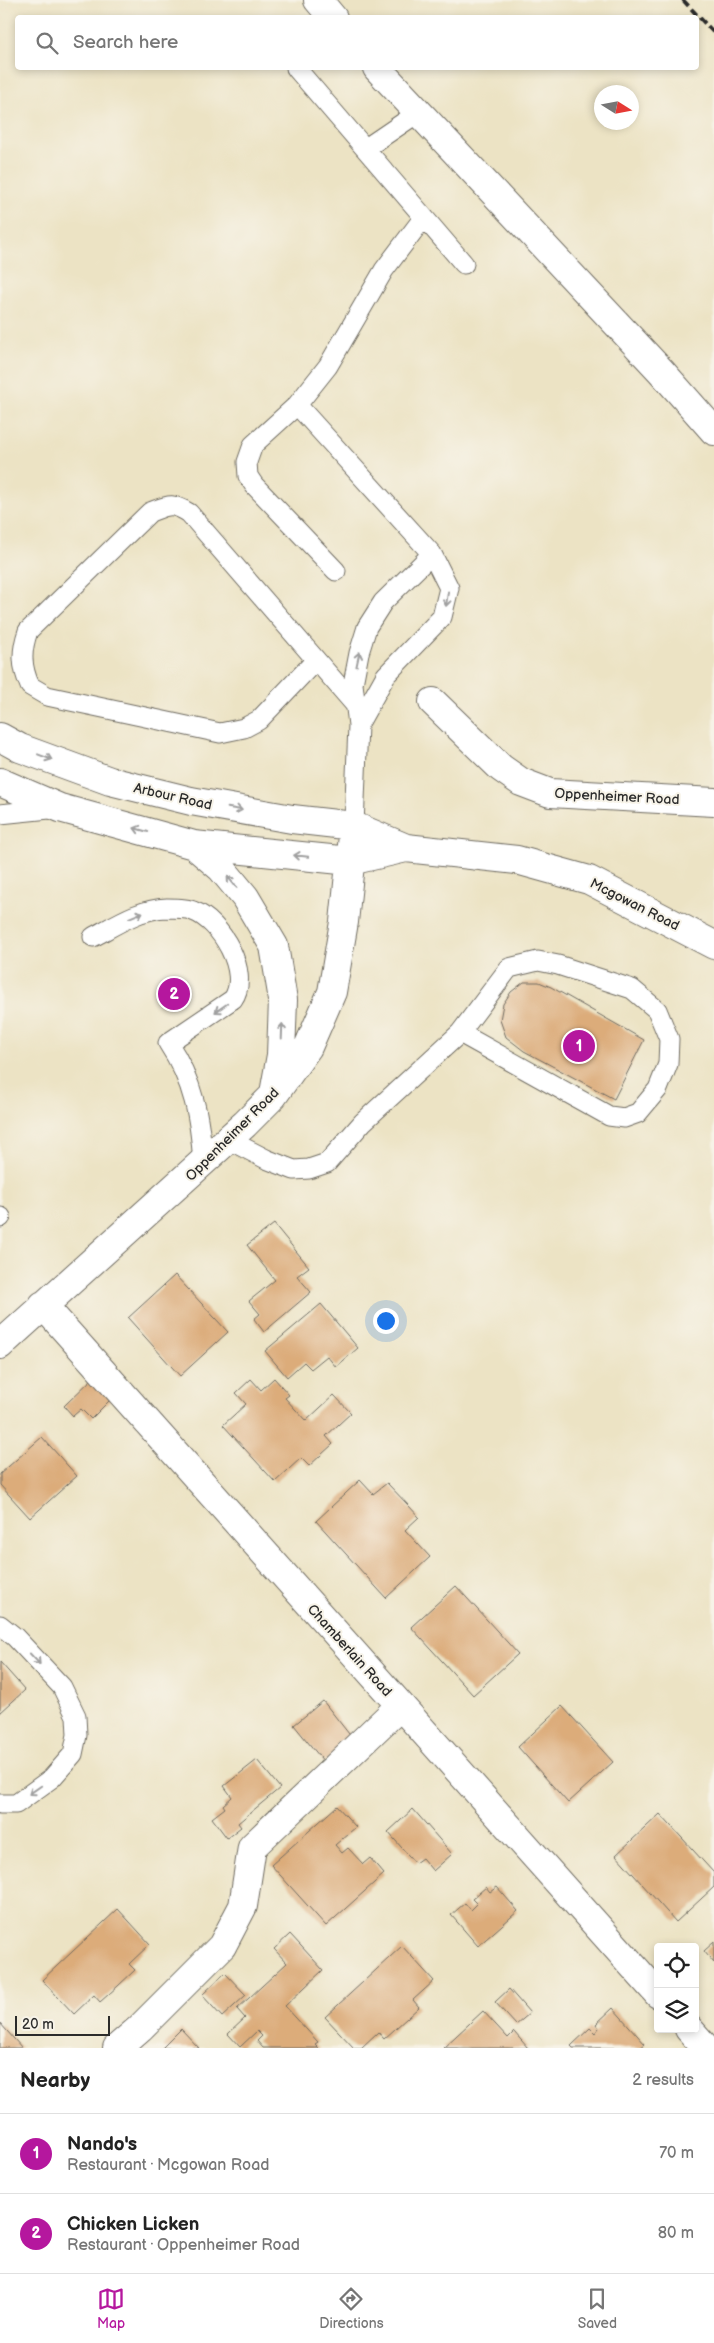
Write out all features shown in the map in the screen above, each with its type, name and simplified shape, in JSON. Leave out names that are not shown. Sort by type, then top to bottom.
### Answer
[{"type":"street","points":[[318,0],[330,15]]},
{"type":"street","points":[[379,70],[714,431]]},
{"type":"street","name":"Oppenheimer Road","points":[[433,702],[501,768],[521,782],[550,793],[714,802]]},
{"type":"street","name":"Arbour Road","points":[[0,738],[20,748],[110,781],[191,801],[292,819],[354,826]]},
{"type":"street","points":[[0,782],[60,808],[194,845],[350,861]]},
{"type":"street","name":"Oppenheimer Road","points":[[0,1345],[203,1164],[227,1138],[273,1096],[308,1047],[332,992],[344,922],[354,826]]},
{"type":"street","name":"Mcgowan Road","points":[[354,826],[406,848],[517,860],[589,880],[712,940]]},
{"type":"street","points":[[194,845],[221,868],[245,897],[274,946],[283,1000],[281,1056],[273,1096]]},
{"type":"street","name":"Mcgowan Road","points":[[350,861],[406,848]]},
{"type":"street","name":"Chamberlain Road","points":[[43,1305],[654,1990]]},
{"type":"street","points":[[117,2048],[140,2028],[222,1946],[243,1906],[252,1847],[400,1706]]},
{"type":"street","points":[[693,2033],[706,2048]]},
{"type":"lane","points":[[298,70],[464,264]]},
{"type":"lane","points":[[366,148],[419,112]]},
{"type":"lane","points":[[336,571],[254,485],[248,476],[247,462],[253,445],[297,405],[328,366],[384,270],[424,217]]},
{"type":"lane","points":[[297,405],[432,554],[449,588],[442,617],[386,675],[358,725]]},
{"type":"lane","points":[[316,660],[259,720],[244,728],[220,733],[47,696],[30,686],[22,661],[22,646],[28,630],[150,512],[170,504],[176,505],[189,513],[356,706]]},
{"type":"lane","points":[[354,826],[358,725],[353,684],[358,653],[367,627],[383,602],[432,554]]},
{"type":"lane","points":[[0,814],[60,808]]},
{"type":"lane","points":[[93,937],[139,912],[166,908],[194,911],[212,925],[232,950],[238,968],[237,993],[233,999],[168,1043],[178,1058],[191,1085],[202,1141],[203,1164]]},
{"type":"lane","points":[[227,1138],[266,1159],[294,1170],[309,1170],[327,1163],[363,1122],[460,1033],[509,968],[538,961],[558,965],[632,989],[657,1010],[669,1039],[668,1064],[658,1089],[638,1113],[624,1118],[609,1116],[460,1033]]},
{"type":"lane","points":[[0,1625],[15,1637],[62,1687],[76,1716],[77,1735],[73,1754],[52,1778],[16,1804],[0,1804]]},
{"type":"building","points":[[524,982],[539,982],[551,987],[644,1040],[614,1099],[524,1051],[506,1037],[500,1020],[503,1004],[511,992]]},
{"type":"building","points":[[274,1224],[309,1267],[297,1276],[311,1292],[264,1332],[254,1319],[260,1314],[249,1301],[275,1280],[247,1245]]},
{"type":"building","points":[[175,1275],[228,1332],[180,1376],[128,1318]]},
{"type":"building","points":[[321,1304],[358,1348],[336,1367],[327,1356],[311,1369],[304,1362],[287,1377],[265,1351]]},
{"type":"building","points":[[96,1375],[115,1395],[91,1419],[81,1409],[73,1416],[64,1406]]},
{"type":"building","points":[[274,1378],[289,1395],[285,1398],[306,1421],[334,1395],[351,1413],[326,1436],[333,1444],[309,1466],[301,1458],[275,1482],[223,1425],[246,1404],[236,1393],[251,1379],[261,1390]]},
{"type":"building","points":[[42,1437],[77,1476],[30,1518],[0,1485],[0,1474]]},
{"type":"building","points":[[360,1480],[373,1494],[387,1483],[419,1517],[405,1530],[430,1557],[386,1598],[316,1521]]},
{"type":"building","points":[[456,1586],[518,1654],[473,1695],[411,1627]]},
{"type":"building","points":[[0,1662],[25,1690],[0,1713]]},
{"type":"building","points":[[323,1701],[353,1739],[324,1762],[294,1725]]},
{"type":"building","points":[[562,1706],[613,1762],[568,1803],[518,1747]]},
{"type":"building","points":[[257,1760],[280,1788],[238,1823],[241,1827],[227,1838],[212,1818],[225,1808],[223,1805],[232,1797],[224,1786]]},
{"type":"building","points":[[337,1806],[356,1827],[335,1845],[342,1853],[348,1848],[363,1864],[370,1858],[384,1874],[326,1926],[271,1865]]},
{"type":"building","points":[[413,1809],[452,1854],[433,1871],[422,1858],[415,1863],[388,1832]]},
{"type":"building","points":[[660,1814],[714,1873],[714,1887],[676,1922],[616,1855]]},
{"type":"building","points":[[486,1887],[490,1892],[497,1887],[518,1911],[478,1946],[451,1915],[465,1903],[471,1910],[477,1904],[472,1899]]},
{"type":"building","points":[[118,1909],[150,1944],[129,1964],[135,1970],[118,1986],[100,2002],[94,1995],[74,2014],[42,1980]]},
{"type":"building","points":[[290,1934],[323,1970],[285,2006],[318,2042],[315,2044],[319,2048],[263,2048],[257,2041],[262,2036],[257,2031],[240,2047],[228,2034],[245,2018],[237,2009],[287,1963],[274,1949]]},
{"type":"building","points":[[714,1942],[714,1963],[704,1951]]},
{"type":"building","points":[[402,1946],[434,1981],[413,2000],[419,2007],[384,2039],[378,2032],[361,2048],[354,2048],[325,2017]]},
{"type":"building","points":[[225,1973],[246,1995],[222,2017],[202,1995]]},
{"type":"building","points":[[509,1989],[530,2013],[516,2025],[495,2002]]},
{"type":"building","points":[[613,2008],[645,2044],[640,2048],[573,2048],[571,2046],[590,2028],[595,2033],[599,2028],[596,2024]]},
{"type":"building","points":[[483,2011],[508,2038],[514,2032],[528,2048],[443,2048]]},
{"type":"building","points":[[0,2023],[22,2048],[0,2048]]},
{"type":"building","points":[[181,2029],[199,2048],[162,2048]]},
{"type":"railway","points":[[683,0],[697,15]]},
{"type":"railway","points":[[699,17],[714,33]]},
{"type":"place","name":"Chicken Licken","points":[[174,994]]},
{"type":"place","name":"Nando's","points":[[579,1046]]}]
